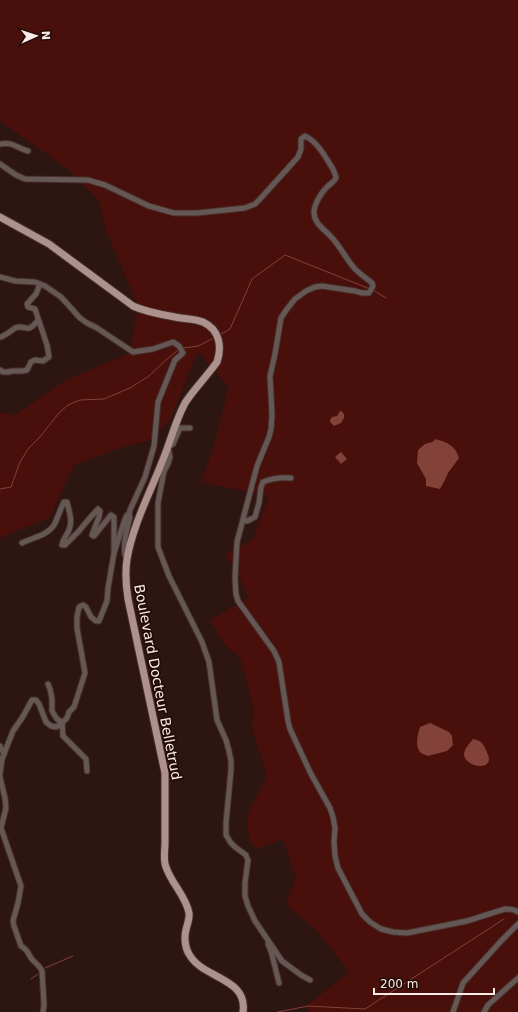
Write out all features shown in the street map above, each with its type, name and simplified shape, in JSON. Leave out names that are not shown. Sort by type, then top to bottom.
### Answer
[{"type":"main road","name":"Boulevard Docteur Belletrud","points":[[0,216],[66,255],[133,306],[154,314],[203,322],[215,332],[218,338],[220,348],[216,362],[186,402],[133,534],[128,557],[126,578],[128,599],[165,773],[165,866],[183,898],[189,914],[185,938],[186,946],[189,954],[199,966],[234,985],[243,1000],[244,1011]]},
{"type":"street","points":[[0,164],[16,176],[25,179],[88,180],[105,185],[149,206],[182,213],[197,213],[245,208],[255,204],[298,157],[301,149],[301,138],[306,136],[316,145],[334,171],[335,180],[326,188],[316,204],[314,212],[315,219],[332,237],[356,270],[372,283],[370,290],[362,293],[322,286],[315,287],[306,291],[295,299],[286,309],[281,318],[270,376],[272,415],[271,430],[256,466],[242,520],[236,560],[236,596],[274,651],[279,662],[282,672],[290,729],[330,808],[335,823],[336,862],[362,914],[370,922],[381,929],[393,932],[408,933],[467,921],[505,909],[516,910],[518,912]]},
{"type":"street","points":[[0,144],[13,144],[28,151]]},
{"type":"street","points":[[0,277],[15,281],[35,282],[40,284],[61,297],[80,318],[133,352],[153,349],[174,342],[179,346],[183,353],[175,360],[158,402],[154,446],[145,477],[129,515],[130,517],[124,549],[125,555],[128,557]]},
{"type":"street","points":[[0,370],[3,372],[8,372],[27,370],[31,362],[35,360],[42,361],[49,358],[47,345],[35,309],[28,307],[27,304],[36,294],[40,284]]},
{"type":"street","points":[[2,337],[15,328],[32,328],[38,320]]},
{"type":"street","points":[[190,428],[180,428],[173,444],[168,447],[170,457],[164,471],[158,503],[158,547],[169,576],[202,642],[209,662],[217,720],[226,740],[231,761],[226,835],[231,843],[246,855],[248,860],[245,883],[245,896],[248,906],[255,921],[282,961],[310,980]]},
{"type":"street","points":[[242,520],[255,517],[263,482],[280,477],[291,478]]},
{"type":"street","points":[[22,543],[49,531],[57,520],[64,502],[67,502],[71,524],[62,545],[65,545],[79,531],[98,509],[100,511],[99,517],[92,535],[94,536],[112,515],[114,517],[114,553]]},
{"type":"street","points":[[0,774],[4,754],[13,731],[32,700],[36,700],[39,704],[47,724],[56,727],[67,718],[69,712],[74,708],[85,673],[77,628],[79,607],[83,605],[86,607],[92,617],[96,621],[99,621],[107,601],[114,553],[125,519],[127,515],[129,515]]},
{"type":"street","points":[[48,684],[52,699],[52,711],[57,719],[62,722]]},
{"type":"street","points":[[62,722],[63,736],[86,759],[87,771]]},
{"type":"street","points":[[0,746],[4,754]]},
{"type":"street","points":[[0,777],[6,808],[1,828],[21,886],[13,921],[21,946],[26,948],[31,958],[42,971],[43,1012]]},
{"type":"street","points":[[453,1012],[463,983],[518,924]]},
{"type":"street","points":[[268,940],[267,942],[273,957],[279,983]]},
{"type":"street","points":[[484,1012],[488,1005],[518,978]]},
{"type":"shaded area","points":[[0,0],[518,0],[518,1012],[311,1012],[305,1007],[349,972],[318,932],[286,904],[296,878],[283,839],[256,849],[249,840],[247,816],[267,776],[252,727],[254,709],[240,658],[225,645],[210,620],[248,598],[240,578],[225,554],[253,540],[269,496],[201,482],[213,450],[229,387],[198,351],[169,422],[147,441],[126,446],[74,465],[50,517],[0,538],[0,413],[15,415],[66,380],[130,353],[138,305],[107,233],[99,201],[68,169],[0,121]]},
{"type":"shaded area","points":[[340,411],[344,414],[344,418],[341,423],[334,426],[330,420],[332,417],[337,416]]},
{"type":"shaded area","points":[[436,439],[453,447],[459,458],[448,473],[440,489],[426,486],[426,479],[417,463],[418,450],[425,444]]},
{"type":"shaded area","points":[[341,452],[347,459],[341,464],[335,457]]},
{"type":"shaded area","points":[[430,723],[449,732],[452,736],[453,745],[447,751],[428,756],[421,753],[417,740],[420,727]]},
{"type":"shaded area","points":[[473,739],[478,740],[485,748],[489,759],[488,763],[485,765],[477,766],[465,759],[465,751]]},
{"type":"waterway","points":[[221,334],[230,329],[252,279],[285,255],[370,289]]},
{"type":"waterway","points":[[373,290],[386,298]]},
{"type":"waterway","points":[[183,348],[198,346],[212,339]]},
{"type":"waterway","points":[[0,489],[11,487],[20,462],[28,449],[40,437],[59,413],[68,405],[80,400],[104,399],[130,388],[149,376],[178,350]]},
{"type":"waterway","points":[[278,1012],[308,1006],[365,1009],[504,919]]},
{"type":"waterway","points":[[45,968],[73,956]]},
{"type":"waterway","points":[[31,979],[38,974]]}]
